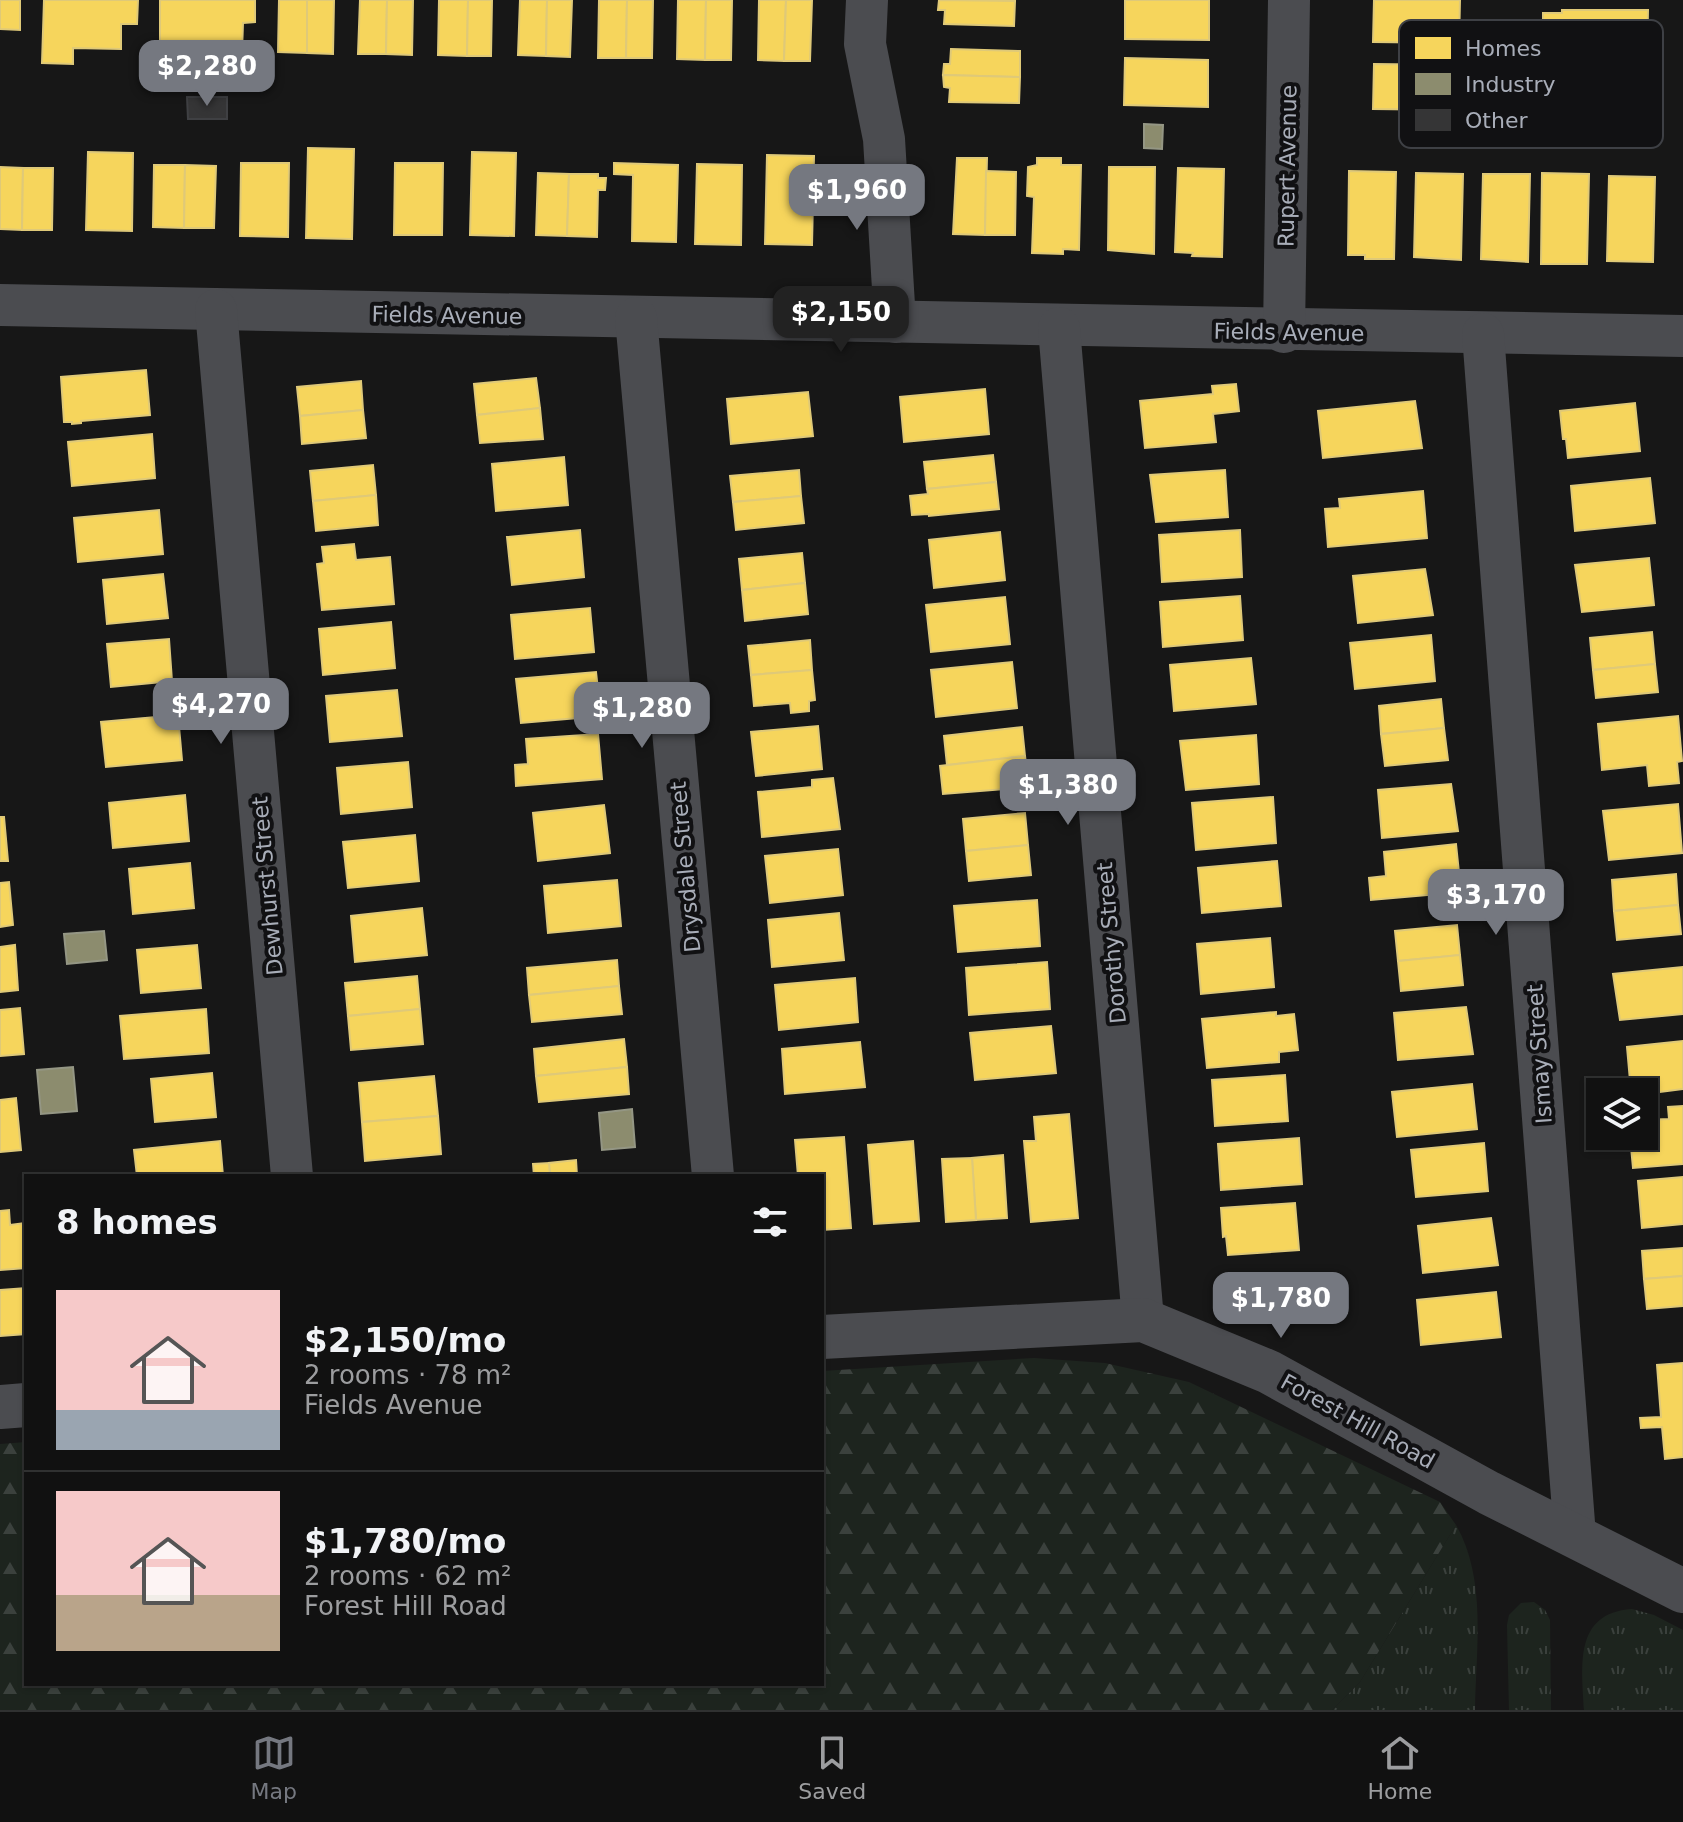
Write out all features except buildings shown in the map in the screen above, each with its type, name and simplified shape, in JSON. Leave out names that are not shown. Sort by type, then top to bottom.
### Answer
[{"type":"street","points":[[867,0],[865,44],[884,139],[895,322]]},
{"type":"street","name":"Rupert Avenue","points":[[1284,332],[1289,0]]},
{"type":"street","name":"Fields Avenue","points":[[0,305],[895,322],[1059,328],[1683,336]]},
{"type":"street","name":"Dewhurst Street","points":[[216,310],[292,1174]]},
{"type":"street","name":"Drysdale Street","points":[[636,318],[713,1174]]},
{"type":"street","name":"Dorothy Street","points":[[1059,328],[1143,1320]]},
{"type":"street","name":"Ismay Street","points":[[1483,334],[1575,1536]]},
{"type":"street","name":"Forest Hill Road","points":[[824,1337],[1143,1320],[1269,1372],[1489,1493],[1683,1591]]},
{"type":"street","points":[[0,1407],[24,1405]]},
{"type":"green space","points":[[1034,1358],[1105,1363],[1189,1382],[1440,1502],[1456,1525],[1360,1682],[1332,1710],[0,1710],[0,1444],[24,1442],[24,1686],[824,1686],[824,1371]]},
{"type":"green space","points":[[1456,1525],[1466,1546],[1476,1591],[1478,1639],[1475,1710],[1332,1710],[1360,1682]]},
{"type":"green space","points":[[1534,1602],[1545,1610],[1550,1620],[1551,1710],[1509,1710],[1509,1615],[1521,1603]]},
{"type":"green space","points":[[1632,1609],[1654,1615],[1683,1630],[1683,1710],[1584,1710],[1583,1660],[1590,1631],[1599,1620]]}]
